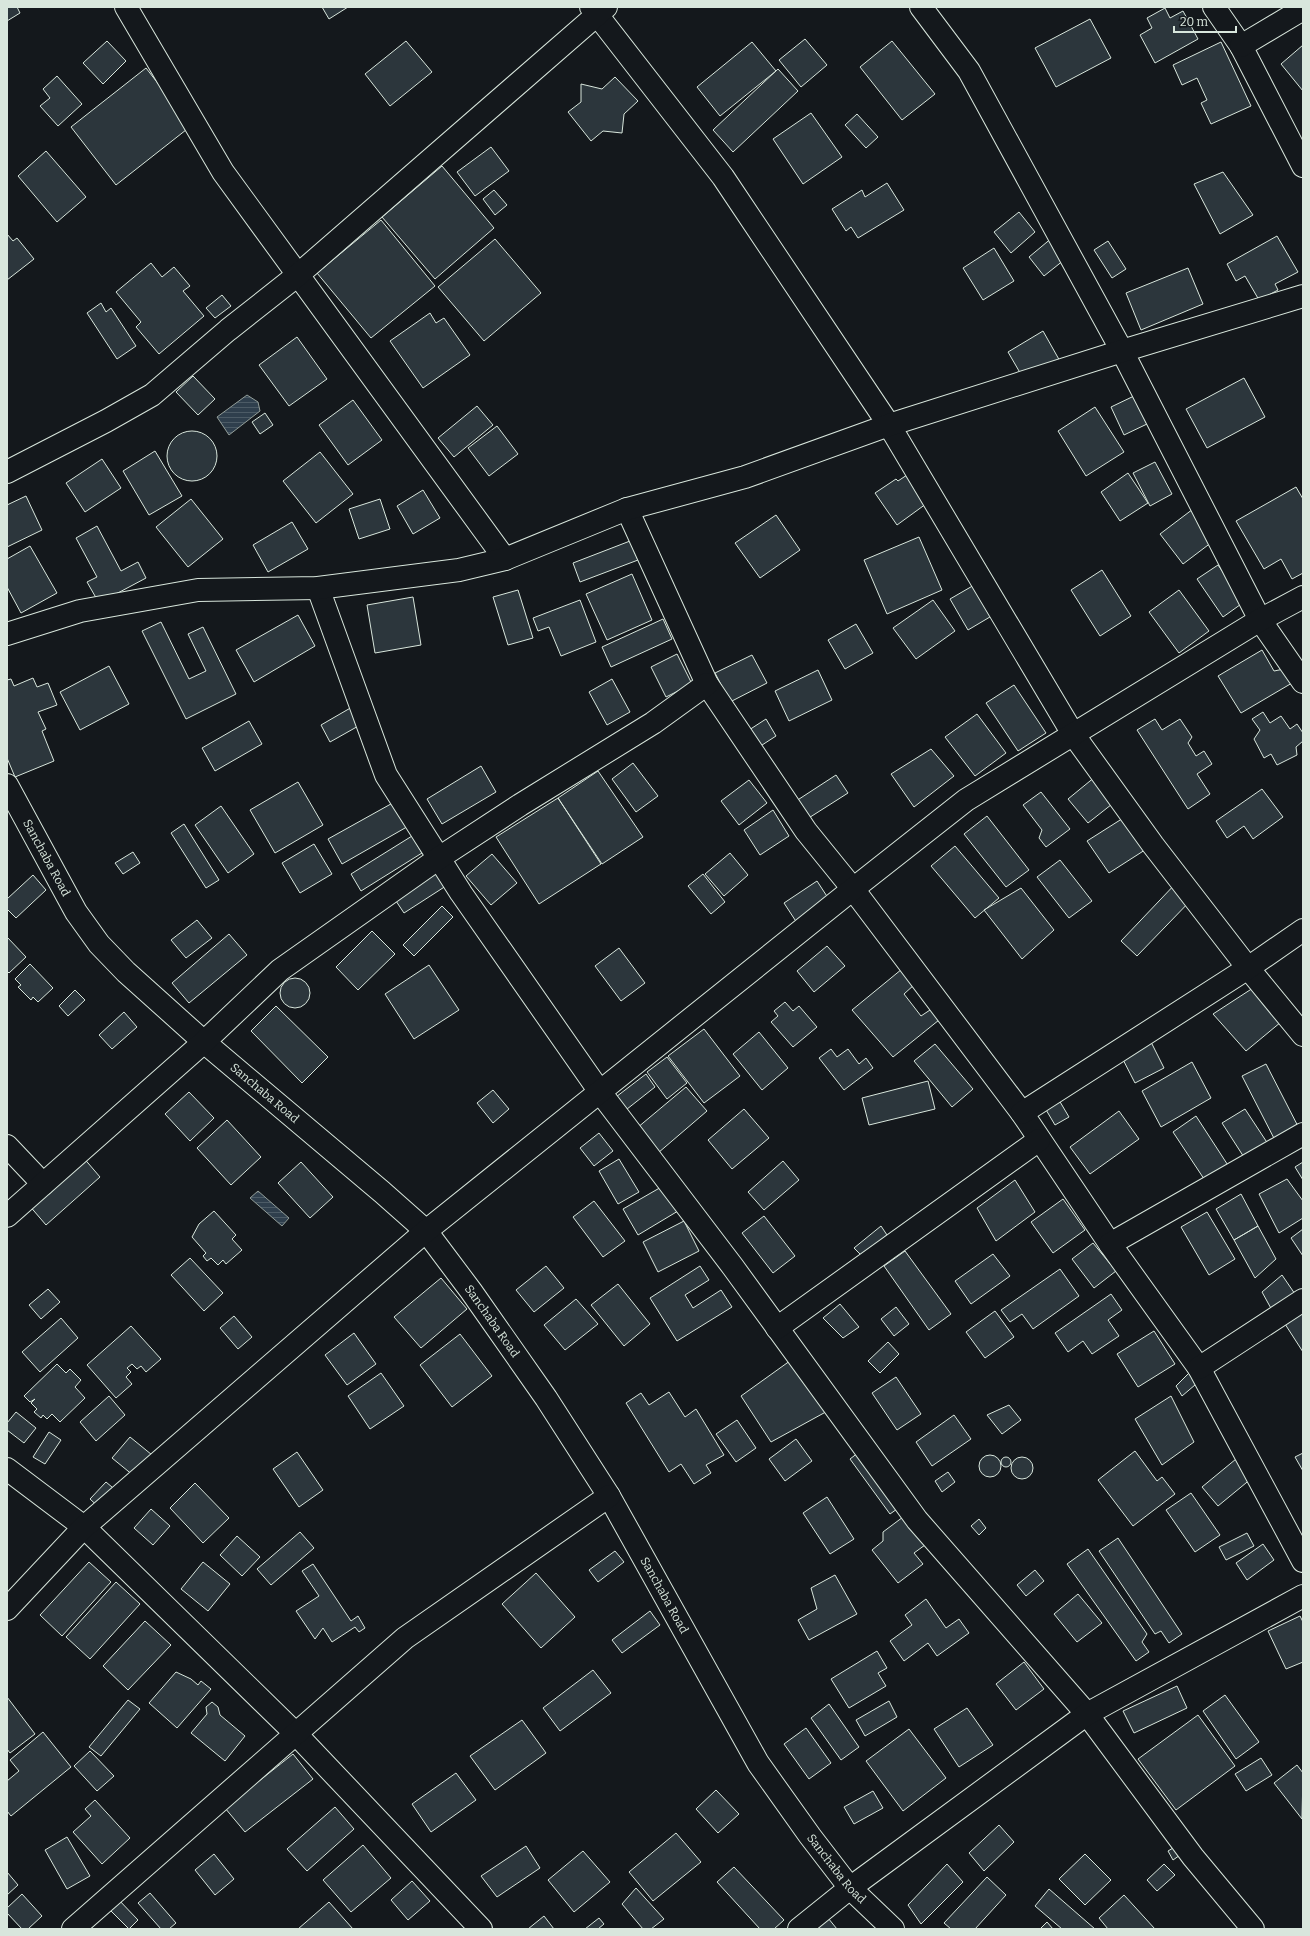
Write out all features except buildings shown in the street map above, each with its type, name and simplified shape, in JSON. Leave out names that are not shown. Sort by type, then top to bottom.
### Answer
[{"type":"street","points":[[126,7],[223,172],[299,274],[505,559]]},
{"type":"street","points":[[921,7],[969,71],[1122,351],[1260,620],[1303,682]]},
{"type":"street","points":[[1214,7],[1241,46],[1303,166]]},
{"type":"street","points":[[1241,46],[1303,8]]},
{"type":"street","points":[[7,472],[106,422],[152,395],[228,330],[299,274],[598,10],[723,177],[889,425],[1073,734],[1153,845],[1248,968],[1303,1035]]},
{"type":"street","points":[[7,634],[80,611],[198,590],[318,588],[459,570],[505,559],[627,509],[745,477],[889,425],[1122,351],[1303,296]]},
{"type":"street","points":[[627,509],[707,684],[806,831],[853,889],[1022,1113],[1110,1244],[1198,1368],[1303,1561]]},
{"type":"street","points":[[318,588],[386,775],[461,893],[600,1092],[777,1328],[917,1520],[1087,1714],[1193,1857],[1253,1929]]},
{"type":"street","points":[[7,1610],[84,1527],[426,1231],[966,800],[1260,620],[1303,597]]},
{"type":"street","points":[[7,1216],[204,1042],[280,970],[439,858],[520,805],[653,723],[707,684]]},
{"type":"street","name":"Sanchaba Road","points":[[7,785],[76,912],[99,944],[126,972],[204,1042],[426,1231],[471,1291],[546,1398],[609,1496],[758,1763],[810,1836],[850,1888],[893,1929]]},
{"type":"street","points":[[1022,1113],[1248,968],[1303,930]]},
{"type":"street","points":[[1110,1244],[1303,1134]]},
{"type":"street","points":[[777,1328],[1039,1140]]},
{"type":"street","points":[[7,1146],[43,1184]]},
{"type":"street","points":[[1198,1368],[1303,1300]]},
{"type":"street","points":[[7,1469],[84,1527],[296,1734],[481,1929]]},
{"type":"street","points":[[73,1929],[405,1638],[609,1496]]},
{"type":"street","points":[[799,1929],[850,1888],[1087,1714],[1303,1596]]},
{"type":"water","points":[[247,395],[258,402],[260,411],[229,435],[217,417]]},
{"type":"water","points":[[258,1191],[289,1218],[282,1226],[250,1198]]}]
